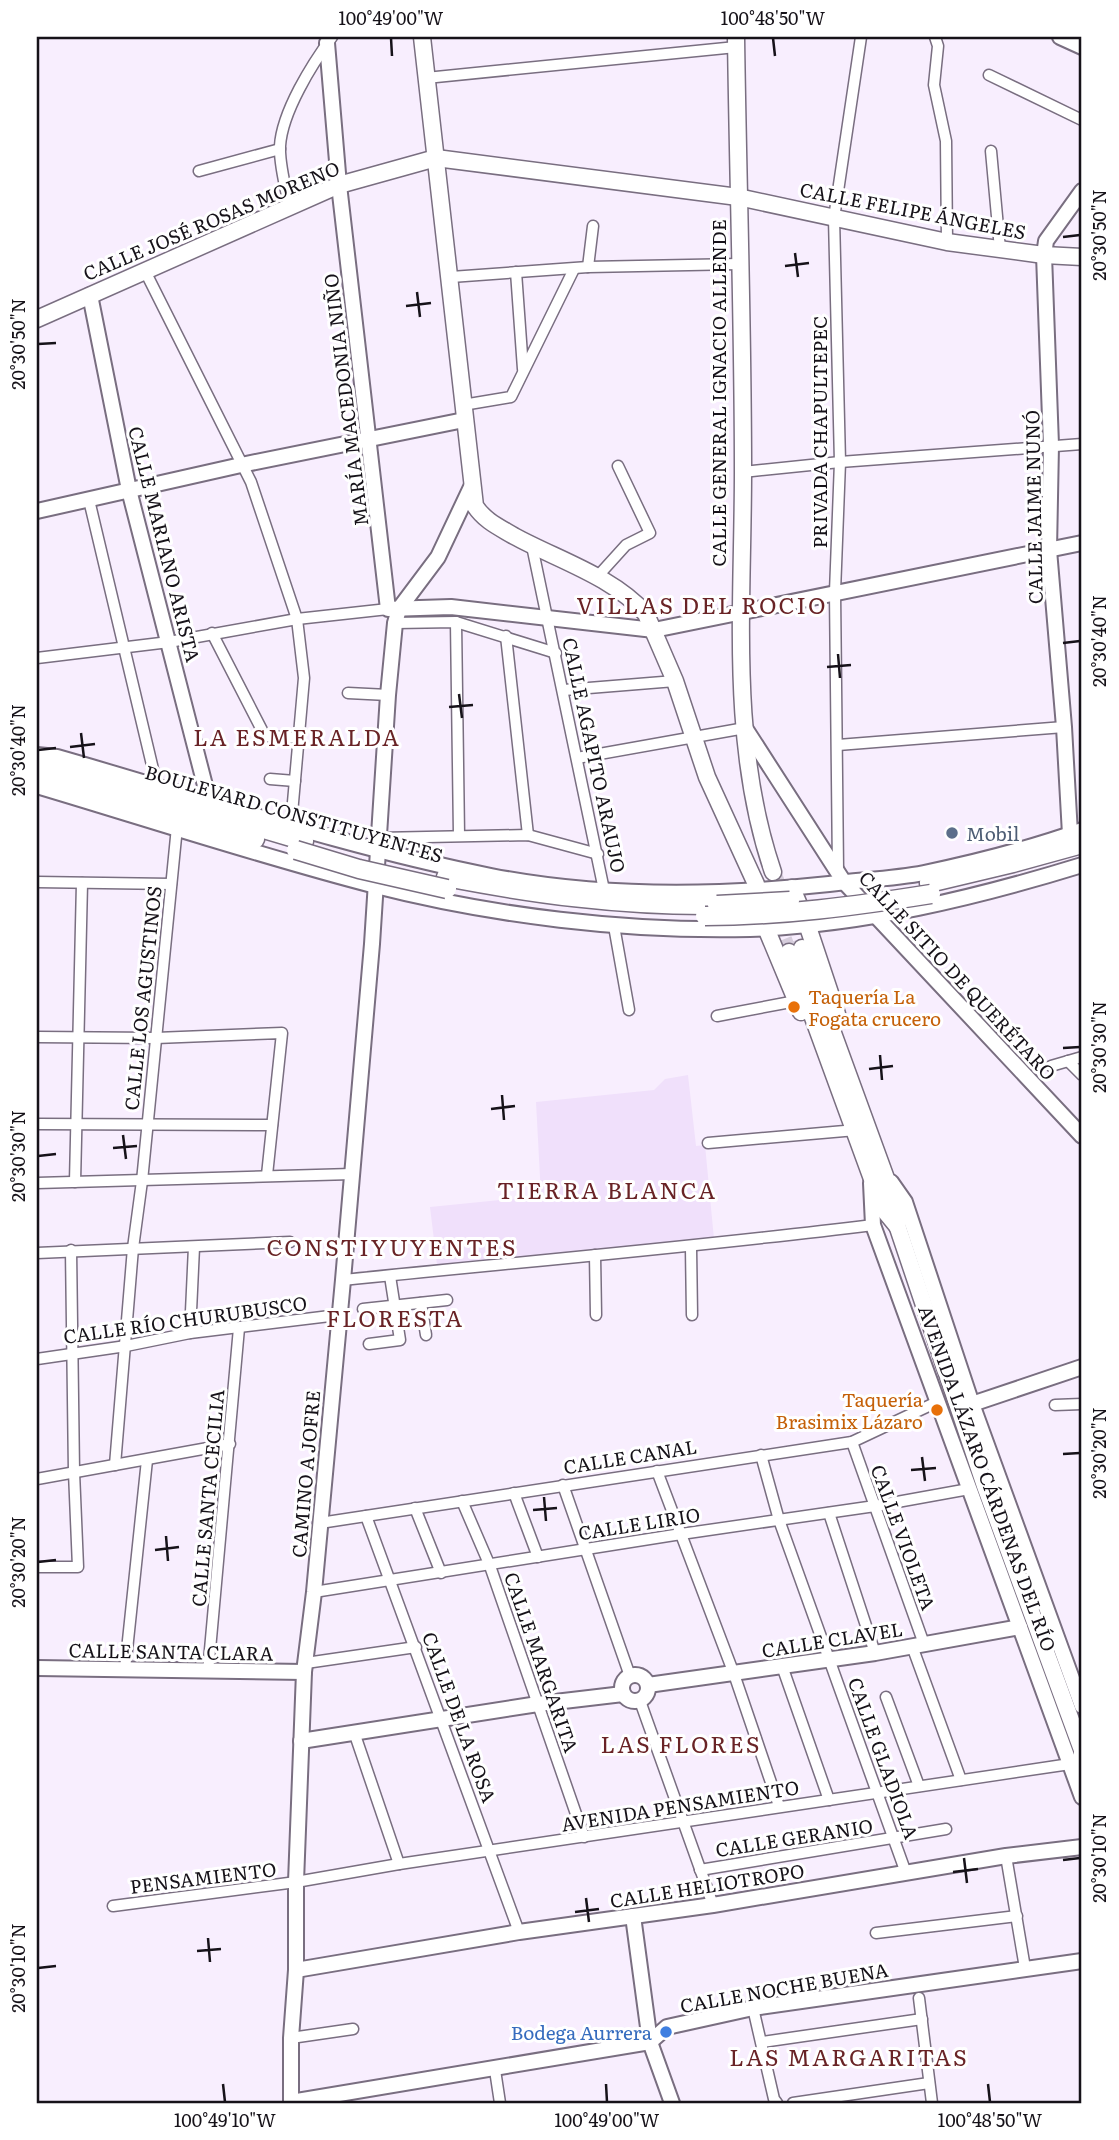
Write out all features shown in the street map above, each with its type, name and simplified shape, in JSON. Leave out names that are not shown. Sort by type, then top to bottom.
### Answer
[{"type":"highway","name":"BOULEVARD CONSTITUYENTES","points":[[37,761],[183,818]]},
{"type":"highway","name":"BOULEVARD CONSTITUYENTES","points":[[37,775],[414,882],[489,897],[604,912],[661,916],[750,916],[812,911],[931,894],[1014,869],[1082,855]]},
{"type":"highway","name":"BOULEVARD CONSTITUYENTES","points":[[1014,869],[1078,836]]},
{"type":"main road","points":[[422,37],[475,506],[487,520],[532,546],[597,577],[639,606],[646,614],[675,681],[707,777],[754,888],[765,928],[831,1088],[847,1109]]},
{"type":"main road","points":[[1060,37],[1082,47]]},
{"type":"main road","name":"MARÍA MACEDONIA NIÑO","points":[[330,40],[339,186],[394,614],[388,695]]},
{"type":"main road","name":"CALLE GENERAL IGNACIO ALLENDE","points":[[736,42],[743,472],[740,612],[745,728],[753,803],[773,872]]},
{"type":"main road","name":"CALLE JOSÉ ROSAS MORENO","points":[[37,319],[289,206],[339,186],[436,158],[738,197]]},
{"type":"main road","name":"CALLE JAIME NUNÓ","points":[[1078,836],[1064,727],[1049,550],[1051,445],[1044,255],[1046,241],[1082,191]]},
{"type":"main road","name":"CALLE FELIPE ÁNGELES","points":[[738,197],[947,242],[1044,255],[1082,257]]},
{"type":"main road","name":"CALLE MARIANO ARISTA","points":[[90,295],[129,490],[209,801]]},
{"type":"main road","points":[[38,506],[89,500],[370,439],[464,412]]},
{"type":"main road","points":[[394,614],[438,557],[472,485]]},
{"type":"main road","points":[[394,614],[451,607],[654,629],[1082,543]]},
{"type":"main road","name":"CAMINO A JOFRE","points":[[291,2103],[296,1882],[305,1668],[372,944],[388,695]]},
{"type":"main road","name":"CALLE SITIO DE QUERÉTARO","points":[[745,728],[841,876],[875,916],[1082,1136]]},
{"type":"main road","points":[[37,755],[57,757],[321,834],[379,844],[492,876],[604,890],[666,893],[792,888],[841,876],[922,873],[1078,836]]},
{"type":"main road","points":[[37,786],[183,818],[308,867],[374,885],[487,908],[614,926],[765,928],[875,916],[1018,885],[1082,865]]},
{"type":"main road","points":[[308,867],[321,853],[321,834]]},
{"type":"main road","points":[[792,888],[807,924],[867,1105],[871,1140]]},
{"type":"main road","name":"AVENIDA LÁZARO CÁRDENAS DEL RÍO","points":[[1076,1765],[1082,1750],[985,1486],[898,1228],[883,1209],[878,1173],[871,1140],[796,950],[856,1130],[878,1173],[905,1202],[972,1404],[1082,1706]]},
{"type":"main road","name":"AVENIDA LÁZARO CÁRDENAS DEL RÍO","points":[[878,1173],[873,1226],[1020,1627],[1076,1765],[1082,1797]]},
{"type":"main road","points":[[972,1404],[1082,1367]]},
{"type":"main road","name":"CALLE CLAVEL","points":[[648,1685],[875,1653],[1020,1627]]},
{"type":"main road","name":"CALLE SANTA CLARA","points":[[37,1668],[208,1672],[305,1668]]},
{"type":"main road","points":[[630,1676],[645,1678],[648,1685],[648,1692],[640,1701],[627,1699],[623,1694],[624,1680],[630,1676]]},
{"type":"main road","points":[[301,1741],[442,1718],[623,1694]]},
{"type":"main road","name":"CALLE HELIOTROPO","points":[[296,1970],[519,1931],[713,1905],[1006,1856],[1082,1847]]},
{"type":"main road","points":[[633,1916],[650,2042],[672,2103]]},
{"type":"main road","name":"CALLE NOCHE BUENA","points":[[291,2103],[650,2042],[667,2027],[753,2008],[1082,1961]]},
{"type":"street","name":"PRIVADA CHAPULTEPEC","points":[[841,876],[835,592],[840,462],[834,218],[861,37]]},
{"type":"street","points":[[935,37],[938,47],[934,85],[946,141],[947,242]]},
{"type":"street","points":[[289,206],[279,149],[282,129],[305,80],[330,40]]},
{"type":"street","points":[[426,78],[736,42]]},
{"type":"street","points":[[989,75],[1082,120]]},
{"type":"street","points":[[199,171],[279,149]]},
{"type":"street","points":[[991,151],[1000,249]]},
{"type":"street","points":[[587,267],[593,226]]},
{"type":"street","points":[[451,277],[587,267],[739,264]]},
{"type":"street","points":[[464,412],[511,397],[574,268]]},
{"type":"street","points":[[145,271],[251,482],[297,619],[304,678],[291,825]]},
{"type":"street","points":[[516,272],[523,370]]},
{"type":"street","points":[[743,472],[1082,444]]},
{"type":"street","points":[[597,577],[626,545],[650,533],[618,466]]},
{"type":"street","points":[[89,500],[158,786]]},
{"type":"street","name":"CALLE AGAPITO ARAUJO","points":[[532,546],[604,890]]},
{"type":"street","points":[[37,658],[169,642],[297,619],[394,614],[456,622],[556,653]]},
{"type":"street","points":[[456,622],[459,835]]},
{"type":"street","points":[[212,633],[265,736],[299,738]]},
{"type":"street","points":[[506,636],[528,835]]},
{"type":"street","points":[[564,690],[675,681]]},
{"type":"street","points":[[348,693],[388,695]]},
{"type":"street","points":[[838,745],[1064,727]]},
{"type":"street","points":[[577,758],[745,728]]},
{"type":"street","points":[[270,779],[295,781]]},
{"type":"street","name":"CALLE LOS AGUSTINOS","points":[[116,1465],[133,1248],[171,884],[183,818]]},
{"type":"street","points":[[379,844],[459,835],[528,835],[598,854]]},
{"type":"street","points":[[37,882],[171,884]]},
{"type":"street","points":[[75,1182],[82,883]]},
{"type":"street","points":[[614,926],[629,1010]]},
{"type":"street","points":[[717,1016],[796,1001]]},
{"type":"street","points":[[37,1037],[156,1038],[282,1033],[267,1175]]},
{"type":"street","points":[[1051,1066],[1082,1057]]},
{"type":"street","points":[[1069,1061],[1082,1075]]},
{"type":"street","points":[[37,1124],[272,1125]]},
{"type":"street","points":[[708,1143],[856,1130]]},
{"type":"street","points":[[37,1183],[352,1174]]},
{"type":"street","points":[[343,1280],[691,1248],[873,1226]]},
{"type":"street","points":[[37,1253],[290,1242]]},
{"type":"street","points":[[190,1333],[194,1247]]},
{"type":"street","points":[[691,1248],[692,1315]]},
{"type":"street","points":[[37,1566],[79,1567],[74,1472],[71,1250]]},
{"type":"street","points":[[596,1255],[596,1315]]},
{"type":"street","points":[[369,1344],[400,1340],[390,1276]]},
{"type":"street","points":[[363,1309],[447,1300]]},
{"type":"street","points":[[421,1303],[426,1335]]},
{"type":"street","name":"CALLE RÍO CHURUBUSCO","points":[[37,1359],[190,1333],[338,1315]]},
{"type":"street","name":"CALLE SANTA CECILIA","points":[[208,1672],[239,1328]]},
{"type":"street","name":"CALLE CANAL","points":[[320,1523],[852,1442],[937,1402]]},
{"type":"street","points":[[1055,1405],[1082,1404]]},
{"type":"street","name":"CALLE VIOLETA","points":[[852,1442],[875,1506],[961,1780]]},
{"type":"street","points":[[37,1479],[230,1444]]},
{"type":"street","name":"CALLE GLADIOLA","points":[[761,1455],[779,1520],[906,1873]]},
{"type":"street","points":[[125,1669],[147,1460]]},
{"type":"street","points":[[657,1471],[734,1674],[779,1806]]},
{"type":"street","points":[[563,1485],[630,1676]]},
{"type":"street","name":"CALLE LIRIO","points":[[314,1592],[875,1506],[969,1489]]},
{"type":"street","points":[[514,1493],[538,1557]]},
{"type":"street","name":"CALLE MARGARITA","points":[[462,1501],[490,1566],[584,1837]]},
{"type":"street","points":[[415,1508],[441,1573]]},
{"type":"street","points":[[829,1513],[875,1653]]},
{"type":"street","name":"CALLE DE LA ROSA","points":[[366,1516],[519,1931]]},
{"type":"street","points":[[305,1668],[416,1647]]},
{"type":"street","points":[[782,1666],[829,1800]]},
{"type":"street","points":[[886,1697],[919,1786]]},
{"type":"street","points":[[640,1701],[713,1905]]},
{"type":"street","points":[[354,1732],[399,1864]]},
{"type":"street","name":"AVENIDA PENSAMIENTO","points":[[296,1882],[779,1806],[1076,1765]]},
{"type":"street","name":"CALLE GERANIO","points":[[700,1870],[946,1829]]},
{"type":"street","points":[[1006,1856],[1025,1968]]},
{"type":"street","name":"PENSAMIENTO","points":[[113,1906],[296,1882]]},
{"type":"street","points":[[876,1933],[1017,1916]]},
{"type":"street","points":[[919,1998],[932,2103]]},
{"type":"street","points":[[753,2008],[774,2099],[778,2103]]},
{"type":"street","points":[[762,2042],[922,2019]]},
{"type":"street","points":[[291,2038],[353,2029]]},
{"type":"street","points":[[495,2070],[500,2103]]},
{"type":"street","points":[[793,2103],[929,2083]]},
{"type":"shaded area","points":[[688,1075],[696,1146],[705,1145],[714,1239],[437,1265],[430,1207],[541,1196],[536,1102],[654,1090],[665,1079]]},
{"type":"tunnel","points":[[773,872],[802,948]]},
{"type":"tunnel","points":[[775,917],[789,952]]},
{"type":"place","name":"Mobil","points":[[952,833]]},
{"type":"place","name":"Taquería La Fogata crucero","points":[[794,1007]]},
{"type":"place","name":"Taquería Brasimix Lázaro","points":[[937,1410]]},
{"type":"place","name":"Bodega Aurrera","points":[[666,2032]]},
{"type":"district","name":"VILLAS DEL ROCIO","points":[[702,604]]},
{"type":"district","name":"LA ESMERALDA","points":[[297,736]]},
{"type":"district","name":"TIERRA BLANCA","points":[[607,1189]]},
{"type":"district","name":"CONSTIYUYENTES","points":[[392,1246]]},
{"type":"district","name":"FLORESTA","points":[[395,1317]]},
{"type":"district","name":"LAS FLORES","points":[[681,1743]]},
{"type":"district","name":"LAS MARGARITAS","points":[[849,2056]]}]
